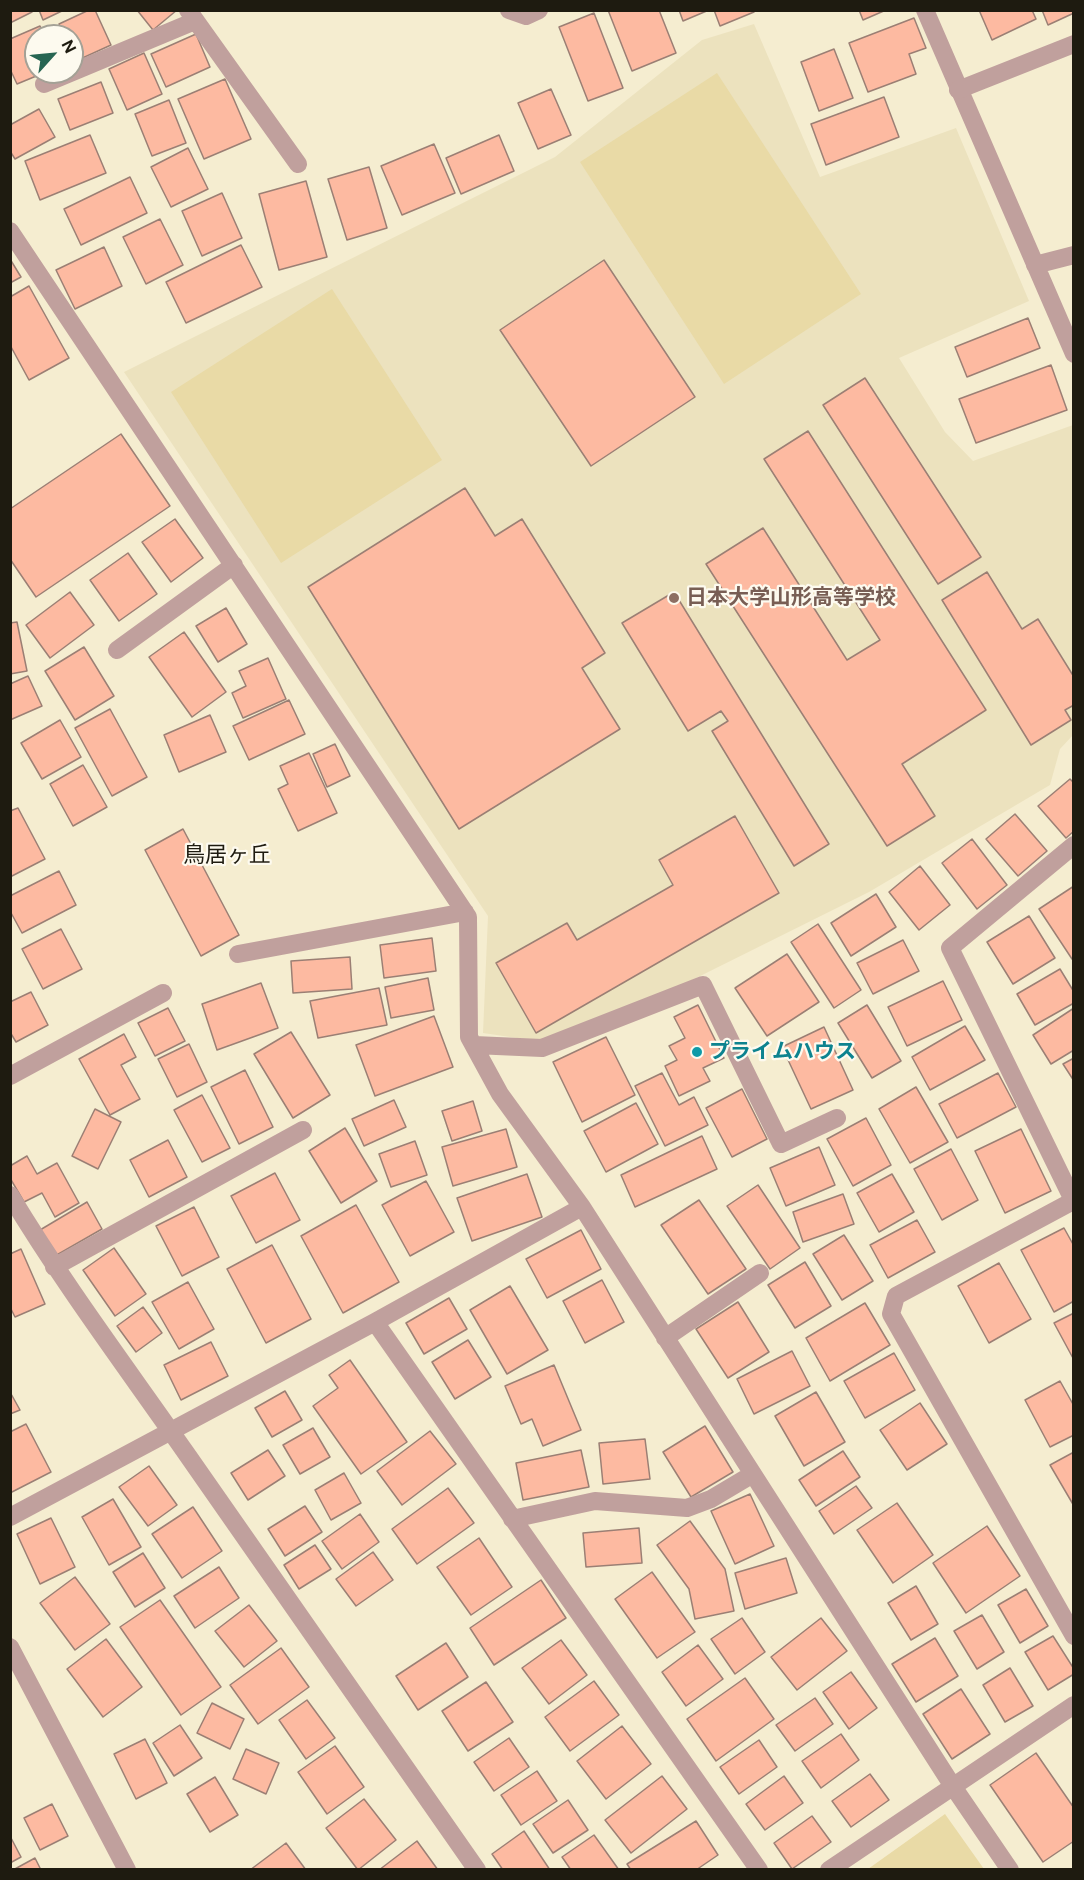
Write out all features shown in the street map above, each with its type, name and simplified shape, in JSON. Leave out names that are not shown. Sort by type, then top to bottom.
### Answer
[{"type":"street","points":[[509,10],[526,16],[539,10]]},
{"type":"street","points":[[925,10],[1074,354]]},
{"type":"street","points":[[84,66],[192,16],[298,164]]},
{"type":"street","points":[[958,90],[1074,44]]},
{"type":"street","points":[[10,231],[465,912],[468,917],[470,1037],[500,1094],[582,1207],[952,1785],[1010,1869]]},
{"type":"street","points":[[1035,265],[1074,255]]},
{"type":"street","points":[[117,650],[234,565]]},
{"type":"street","points":[[1073,847],[950,948],[1073,1202],[896,1296],[891,1314],[1074,1636]]},
{"type":"street","points":[[238,954],[465,912]]},
{"type":"street","points":[[474,1045],[542,1048],[703,986],[781,1144],[837,1118]]},
{"type":"street","points":[[10,1076],[163,993]]},
{"type":"street","points":[[54,1267],[303,1130]]},
{"type":"street","points":[[10,1195],[54,1267],[477,1869]]},
{"type":"street","points":[[10,1517],[375,1322],[582,1207]]},
{"type":"street","points":[[665,1338],[760,1273]]},
{"type":"street","points":[[375,1322],[759,1869]]},
{"type":"street","points":[[512,1519],[595,1500],[687,1508],[711,1500],[753,1474]]},
{"type":"street","points":[[10,1647],[127,1869]]},
{"type":"street","points":[[829,1869],[1074,1705]]},
{"type":"shaded area","name":"日本大学山形高等学校","points":[[754,24],[820,177],[956,128],[1029,301],[899,358],[945,432],[973,461],[1073,425],[1073,735],[1060,749],[1050,785],[869,892],[664,994],[544,1042],[483,1033],[488,916],[124,372],[555,157],[702,40]]},
{"type":"shaded area","points":[[717,73],[861,294],[724,384],[580,162]]},
{"type":"shaded area","points":[[332,289],[442,460],[281,563],[171,392]]},
{"type":"shaded area","points":[[945,1814],[984,1869],[868,1869]]},
{"type":"building","points":[[10,10],[31,10],[32,12],[10,23]]},
{"type":"building","points":[[39,10],[64,10],[43,20]]},
{"type":"building","points":[[89,10],[95,10],[111,45],[84,57],[84,24],[59,24]]},
{"type":"building","points":[[137,10],[177,10],[153,30]]},
{"type":"building","points":[[608,10],[659,10],[676,53],[632,71]]},
{"type":"building","points":[[679,10],[709,10],[683,21]]},
{"type":"building","points":[[714,10],[754,10],[754,12],[720,26]]},
{"type":"building","points":[[859,10],[886,10],[863,20]]},
{"type":"building","points":[[979,10],[1032,10],[1036,19],[992,40]]},
{"type":"building","points":[[1042,10],[1074,10],[1074,13],[1048,25]]},
{"type":"building","points":[[594,13],[623,88],[588,101],[559,27]]},
{"type":"building","points":[[914,18],[926,48],[909,54],[916,74],[868,92],[849,43]]},
{"type":"building","points":[[24,33],[24,81],[17,84],[10,69],[10,39]]},
{"type":"building","points":[[196,34],[210,67],[166,87],[151,54]]},
{"type":"building","points":[[834,49],[853,98],[819,111],[801,62]]},
{"type":"building","points":[[144,53],[162,94],[127,110],[109,69]]},
{"type":"building","points":[[225,79],[251,139],[204,159],[178,99]]},
{"type":"building","points":[[101,82],[113,113],[70,130],[58,99]]},
{"type":"building","points":[[551,89],[571,135],[538,149],[518,103]]},
{"type":"building","points":[[884,97],[899,137],[826,165],[811,124]]},
{"type":"building","points":[[169,100],[186,143],[152,156],[135,114]]},
{"type":"building","points":[[39,109],[55,137],[15,159],[10,151],[10,125]]},
{"type":"building","points":[[90,135],[106,173],[40,200],[25,161]]},
{"type":"building","points":[[499,135],[514,171],[461,194],[446,158]]},
{"type":"building","points":[[434,144],[455,193],[402,215],[381,166]]},
{"type":"building","points":[[188,148],[208,189],[171,207],[151,167]]},
{"type":"building","points":[[369,167],[387,228],[347,240],[328,179]]},
{"type":"building","points":[[130,177],[147,213],[81,245],[64,209]]},
{"type":"building","points":[[306,181],[327,257],[279,270],[259,194]]},
{"type":"building","points":[[222,193],[242,238],[202,256],[182,211]]},
{"type":"building","points":[[160,219],[183,265],[146,284],[123,237]]},
{"type":"building","points":[[241,245],[262,287],[186,323],[166,282]]},
{"type":"building","points":[[104,247],[122,286],[75,309],[56,270]]},
{"type":"building","points":[[10,259],[21,277],[10,283]]},
{"type":"building","points":[[604,260],[695,397],[591,466],[500,330]]},
{"type":"building","points":[[29,286],[69,358],[29,380],[10,345],[10,297]]},
{"type":"building","points":[[1028,318],[1040,348],[967,377],[955,347]]},
{"type":"building","points":[[1051,365],[1067,410],[976,443],[959,399]]},
{"type":"building","points":[[865,378],[981,557],[938,584],[823,405]]},
{"type":"building","points":[[808,431],[986,710],[902,764],[935,816],[887,846],[706,564],[763,528],[847,660],[880,640],[764,459]]},
{"type":"building","points":[[121,434],[170,506],[36,597],[10,559],[10,509]]},
{"type":"building","points":[[465,488],[495,536],[522,519],[605,653],[582,668],[620,729],[459,829],[308,587]]},
{"type":"building","points":[[175,519],[203,558],[171,582],[142,542]]},
{"type":"building","points":[[128,553],[157,594],[119,621],[90,580]]},
{"type":"building","points":[[987,572],[1022,629],[1038,619],[1074,677],[1074,705],[1065,710],[1071,720],[1031,745],[942,600]]},
{"type":"building","points":[[70,592],[94,625],[50,658],[26,625]]},
{"type":"building","points":[[674,592],[829,844],[794,866],[712,731],[728,721],[721,711],[688,731],[622,623]]},
{"type":"building","points":[[226,608],[247,644],[218,662],[196,626]]},
{"type":"building","points":[[17,622],[27,671],[10,674],[10,623]]},
{"type":"building","points":[[184,632],[226,692],[192,717],[149,657]]},
{"type":"building","points":[[84,647],[114,696],[75,720],[45,671]]},
{"type":"building","points":[[268,658],[286,699],[243,718],[232,693],[246,686],[239,671]]},
{"type":"building","points":[[28,676],[42,706],[10,720],[10,684]]},
{"type":"building","points":[[289,700],[305,734],[249,760],[233,726]]},
{"type":"building","points":[[110,709],[147,777],[112,796],[75,728]]},
{"type":"building","points":[[210,715],[226,752],[179,772],[164,735]]},
{"type":"building","points":[[60,720],[81,757],[42,779],[21,743]]},
{"type":"building","points":[[335,744],[350,776],[327,787],[313,754]]},
{"type":"building","points":[[309,753],[337,813],[298,831],[278,789],[288,784],[280,766]]},
{"type":"building","points":[[83,765],[107,807],[73,826],[50,784]]},
{"type":"building","points":[[1070,779],[1074,783],[1074,831],[1066,838],[1038,806]]},
{"type":"building","points":[[18,808],[45,859],[10,877],[10,811]]},
{"type":"building","points":[[1015,814],[1047,851],[1018,876],[986,839]]},
{"type":"building","points":[[735,816],[779,893],[536,1033],[496,963],[567,923],[577,940],[673,885],[659,860]]},
{"type":"building","points":[[183,829],[239,935],[201,956],[145,850]]},
{"type":"building","points":[[972,839],[1007,885],[977,909],[942,863]]},
{"type":"building","points":[[920,866],[950,905],[919,930],[889,892]]},
{"type":"building","points":[[59,871],[76,905],[22,933],[10,911],[10,896]]},
{"type":"building","points":[[1074,886],[1074,958],[1072,959],[1039,909]]},
{"type":"building","points":[[876,894],[896,927],[851,956],[831,923]]},
{"type":"building","points":[[1029,916],[1055,958],[1013,984],[987,942]]},
{"type":"building","points":[[818,924],[861,990],[834,1008],[791,942]]},
{"type":"building","points":[[61,929],[82,969],[43,989],[22,949]]},
{"type":"building","points":[[432,938],[436,971],[384,978],[380,945]]},
{"type":"building","points":[[903,940],[919,971],[873,994],[857,963]]},
{"type":"building","points":[[787,954],[819,1002],[767,1036],[735,988]]},
{"type":"building","points":[[350,957],[352,989],[293,993],[291,961]]},
{"type":"building","points":[[1060,969],[1074,992],[1074,1003],[1035,1025],[1017,994]]},
{"type":"building","points":[[428,978],[434,1010],[391,1018],[385,987]]},
{"type":"building","points":[[943,981],[962,1020],[907,1046],[888,1007]]},
{"type":"building","points":[[261,983],[278,1028],[217,1050],[202,1004]]},
{"type":"building","points":[[379,988],[387,1025],[318,1038],[310,1001]]},
{"type":"building","points":[[31,992],[48,1025],[16,1042],[10,1032],[10,1002]]},
{"type":"building","name":"プライムハウス","points":[[698,1005],[724,1058],[703,1068],[710,1081],[679,1096],[665,1066],[677,1060],[669,1046],[685,1038],[674,1017]]},
{"type":"building","points":[[867,1005],[901,1061],[872,1078],[838,1023]]},
{"type":"building","points":[[168,1008],[185,1041],[155,1056],[138,1023]]},
{"type":"building","points":[[1074,1008],[1074,1050],[1051,1064],[1033,1035]]},
{"type":"building","points":[[434,1016],[453,1067],[375,1096],[356,1045]]},
{"type":"building","points":[[965,1026],[985,1060],[930,1090],[912,1057]]},
{"type":"building","points":[[824,1027],[853,1090],[811,1109],[782,1047]]},
{"type":"building","points":[[291,1032],[330,1095],[293,1118],[254,1054]]},
{"type":"building","points":[[124,1034],[136,1057],[121,1065],[140,1099],[110,1115],[79,1059]]},
{"type":"building","points":[[606,1037],[635,1095],[582,1122],[553,1062]]},
{"type":"building","points":[[189,1044],[207,1082],[177,1097],[158,1059]]},
{"type":"building","points":[[1074,1058],[1074,1081],[1063,1064]]},
{"type":"building","points":[[245,1070],[273,1127],[239,1144],[211,1087]]},
{"type":"building","points":[[662,1073],[679,1105],[694,1097],[708,1125],[665,1146],[635,1086]]},
{"type":"building","points":[[998,1073],[1016,1107],[957,1138],[939,1104]]},
{"type":"building","points":[[916,1087],[948,1142],[910,1163],[879,1109]]},
{"type":"building","points":[[742,1089],[767,1139],[732,1157],[706,1108]]},
{"type":"building","points":[[202,1095],[230,1148],[202,1162],[174,1110]]},
{"type":"building","points":[[394,1100],[406,1127],[364,1146],[352,1119]]},
{"type":"building","points":[[473,1101],[482,1131],[452,1141],[442,1111]]},
{"type":"building","points":[[636,1103],[658,1144],[606,1172],[584,1131]]},
{"type":"building","points":[[95,1109],[121,1122],[98,1169],[72,1156]]},
{"type":"building","points":[[866,1118],[891,1165],[853,1186],[827,1139]]},
{"type":"building","points":[[345,1128],[377,1181],[341,1203],[309,1151]]},
{"type":"building","points":[[506,1129],[517,1167],[453,1186],[442,1147]]},
{"type":"building","points":[[1021,1129],[1051,1191],[1005,1213],[975,1151]]},
{"type":"building","points":[[702,1136],[717,1169],[635,1207],[621,1175]]},
{"type":"building","points":[[168,1140],[187,1177],[149,1197],[130,1160]]},
{"type":"building","points":[[415,1141],[427,1175],[391,1187],[379,1154]]},
{"type":"building","points":[[819,1147],[835,1185],[786,1206],[770,1168]]},
{"type":"building","points":[[951,1149],[978,1200],[942,1220],[914,1169]]},
{"type":"building","points":[[27,1156],[37,1174],[57,1163],[79,1203],[55,1217],[42,1193],[24,1202],[10,1178],[10,1166]]},
{"type":"building","points":[[275,1173],[300,1220],[256,1243],[231,1196]]},
{"type":"building","points":[[527,1174],[542,1217],[472,1241],[457,1198]]},
{"type":"building","points":[[892,1174],[914,1212],[879,1232],[857,1193]]},
{"type":"building","points":[[426,1181],[454,1232],[410,1256],[382,1205]]},
{"type":"building","points":[[758,1185],[800,1248],[770,1269],[727,1206]]},
{"type":"building","points":[[843,1194],[854,1224],[803,1242],[793,1212]]},
{"type":"building","points":[[699,1200],[746,1269],[708,1294],[661,1225]]},
{"type":"building","points":[[87,1202],[102,1229],[55,1256],[40,1230]]},
{"type":"building","points":[[356,1205],[399,1282],[343,1313],[301,1236]]},
{"type":"building","points":[[194,1207],[219,1257],[182,1276],[156,1226]]},
{"type":"building","points":[[917,1220],[935,1252],[888,1278],[870,1245]]},
{"type":"building","points":[[1064,1228],[1074,1246],[1074,1301],[1054,1312],[1021,1250]]},
{"type":"building","points":[[581,1230],[601,1269],[547,1298],[526,1259]]},
{"type":"building","points":[[844,1235],[873,1281],[842,1300],[813,1254]]},
{"type":"building","points":[[272,1245],[311,1319],[266,1343],[227,1269]]},
{"type":"building","points":[[114,1248],[146,1294],[115,1316],[83,1270]]},
{"type":"building","points":[[21,1249],[45,1304],[15,1317],[10,1307],[10,1254]]},
{"type":"building","points":[[805,1262],[831,1306],[795,1328],[768,1285]]},
{"type":"building","points":[[999,1263],[1031,1319],[989,1343],[958,1286]]},
{"type":"building","points":[[602,1280],[624,1322],[585,1343],[563,1301]]},
{"type":"building","points":[[188,1282],[214,1329],[179,1349],[152,1302]]},
{"type":"building","points":[[510,1286],[548,1350],[507,1374],[470,1310]]},
{"type":"building","points":[[449,1298],[467,1329],[424,1354],[406,1323]]},
{"type":"building","points":[[738,1302],[769,1352],[728,1378],[696,1329]]},
{"type":"building","points":[[865,1303],[890,1345],[830,1381],[806,1338]]},
{"type":"building","points":[[143,1307],[162,1333],[136,1352],[117,1326]]},
{"type":"building","points":[[1074,1313],[1074,1360],[1054,1323]]},
{"type":"building","points":[[468,1340],[491,1377],[455,1399],[432,1362]]},
{"type":"building","points":[[211,1342],[228,1376],[181,1400],[164,1365]]},
{"type":"building","points":[[792,1351],[810,1386],[754,1414],[737,1379]]},
{"type":"building","points":[[894,1353],[915,1390],[865,1418],[844,1381]]},
{"type":"building","points":[[350,1360],[407,1442],[361,1474],[313,1406],[338,1388],[329,1375]]},
{"type":"building","points":[[554,1365],[581,1430],[543,1446],[532,1419],[521,1424],[505,1386]]},
{"type":"building","points":[[1060,1381],[1074,1406],[1074,1435],[1050,1447],[1025,1400]]},
{"type":"building","points":[[285,1391],[302,1420],[272,1437],[255,1408]]},
{"type":"building","points":[[10,1392],[20,1410],[10,1414]]},
{"type":"building","points":[[816,1392],[845,1442],[804,1466],[775,1416]]},
{"type":"building","points":[[920,1403],[947,1444],[907,1470],[880,1430]]},
{"type":"building","points":[[26,1424],[51,1472],[10,1493],[10,1432]]},
{"type":"building","points":[[705,1426],[733,1472],[691,1497],[663,1452]]},
{"type":"building","points":[[313,1428],[330,1457],[300,1474],[283,1445]]},
{"type":"building","points":[[430,1431],[456,1464],[402,1505],[377,1471]]},
{"type":"building","points":[[645,1439],[650,1479],[603,1484],[599,1443]]},
{"type":"building","points":[[268,1450],[285,1476],[248,1500],[231,1473]]},
{"type":"building","points":[[581,1450],[589,1487],[523,1500],[516,1463]]},
{"type":"building","points":[[843,1451],[860,1477],[816,1506],[799,1480]]},
{"type":"building","points":[[1074,1452],[1074,1506],[1050,1465]]},
{"type":"building","points":[[149,1466],[177,1505],[148,1526],[119,1487]]},
{"type":"building","points":[[344,1473],[361,1503],[331,1520],[315,1490]]},
{"type":"building","points":[[856,1486],[872,1508],[834,1534],[819,1511]]},
{"type":"building","points":[[448,1488],[474,1523],[417,1564],[392,1529]]},
{"type":"building","points":[[750,1494],[774,1546],[735,1564],[711,1511]]},
{"type":"building","points":[[113,1499],[141,1547],[109,1565],[82,1517]]},
{"type":"building","points":[[897,1503],[933,1555],[893,1583],[857,1530]]},
{"type":"building","points":[[305,1506],[322,1532],[285,1556],[268,1529]]},
{"type":"building","points":[[193,1507],[222,1551],[182,1578],[152,1534]]},
{"type":"building","points":[[360,1514],[379,1542],[342,1569],[322,1541]]},
{"type":"building","points":[[51,1518],[75,1567],[40,1584],[17,1534]]},
{"type":"building","points":[[690,1521],[725,1569],[734,1611],[695,1619],[689,1589],[657,1545]]},
{"type":"building","points":[[987,1526],[1020,1576],[966,1613],[933,1563]]},
{"type":"building","points":[[639,1528],[642,1563],[586,1567],[583,1533]]},
{"type":"building","points":[[479,1538],[512,1587],[471,1615],[437,1567]]},
{"type":"building","points":[[315,1545],[331,1569],[299,1589],[284,1565]]},
{"type":"building","points":[[373,1552],[393,1580],[356,1606],[336,1579]]},
{"type":"building","points":[[143,1553],[165,1588],[135,1607],[113,1572]]},
{"type":"building","points":[[786,1558],[797,1593],[745,1609],[735,1573]]},
{"type":"building","points":[[219,1567],[239,1598],[195,1628],[174,1596]]},
{"type":"building","points":[[652,1572],[695,1632],[657,1658],[615,1599]]},
{"type":"building","points":[[75,1577],[110,1624],[75,1650],[40,1603]]},
{"type":"building","points":[[541,1580],[566,1618],[494,1665],[470,1628]]},
{"type":"building","points":[[916,1586],[938,1624],[911,1640],[888,1603]]},
{"type":"building","points":[[1026,1589],[1048,1626],[1020,1643],[998,1605]]},
{"type":"building","points":[[160,1600],[221,1687],[181,1715],[120,1627]]},
{"type":"building","points":[[249,1605],[277,1641],[244,1667],[215,1631]]},
{"type":"building","points":[[982,1615],[1004,1652],[977,1669],[954,1631]]},
{"type":"building","points":[[742,1618],[765,1652],[735,1674],[711,1639]]},
{"type":"building","points":[[821,1618],[847,1651],[797,1690],[771,1657]]},
{"type":"building","points":[[1053,1636],[1074,1669],[1074,1674],[1048,1690],[1025,1652]]},
{"type":"building","points":[[935,1638],[958,1676],[916,1702],[892,1664]]},
{"type":"building","points":[[106,1639],[142,1687],[103,1717],[67,1669]]},
{"type":"building","points":[[561,1640],[587,1675],[549,1704],[522,1668]]},
{"type":"building","points":[[446,1643],[468,1677],[418,1710],[396,1676]]},
{"type":"building","points":[[698,1645],[723,1679],[686,1706],[662,1672]]},
{"type":"building","points":[[281,1648],[309,1687],[258,1724],[230,1685]]},
{"type":"building","points":[[1010,1668],[1033,1706],[1005,1722],[983,1685]]},
{"type":"building","points":[[851,1672],[877,1708],[849,1729],[823,1692]]},
{"type":"building","points":[[745,1678],[774,1719],[716,1761],[687,1719]]},
{"type":"building","points":[[594,1681],[619,1715],[570,1751],[545,1717]]},
{"type":"building","points":[[486,1682],[513,1722],[468,1751],[442,1711]]},
{"type":"building","points":[[961,1689],[990,1734],[952,1759],[923,1714]]},
{"type":"building","points":[[815,1698],[833,1724],[795,1751],[776,1725]]},
{"type":"building","points":[[307,1700],[335,1738],[306,1759],[279,1720]]},
{"type":"building","points":[[212,1703],[244,1719],[230,1749],[197,1733]]},
{"type":"building","points":[[180,1725],[202,1758],[174,1776],[153,1743]]},
{"type":"building","points":[[622,1726],[651,1764],[606,1799],[577,1761]]},
{"type":"building","points":[[841,1734],[859,1760],[821,1788],[802,1761]]},
{"type":"building","points":[[509,1738],[529,1767],[494,1791],[474,1762]]},
{"type":"building","points":[[145,1739],[167,1783],[136,1799],[114,1754]]},
{"type":"building","points":[[759,1740],[777,1767],[739,1794],[720,1767]]},
{"type":"building","points":[[335,1746],[364,1787],[327,1814],[298,1772]]},
{"type":"building","points":[[246,1749],[279,1763],[266,1794],[233,1779]]},
{"type":"building","points":[[1036,1753],[1074,1808],[1074,1841],[1043,1862],[990,1785]]},
{"type":"building","points":[[537,1771],[557,1801],[521,1825],[501,1795]]},
{"type":"building","points":[[870,1774],[889,1800],[851,1827],[832,1801]]},
{"type":"building","points":[[662,1776],[687,1809],[631,1853],[605,1820]]},
{"type":"building","points":[[784,1776],[803,1803],[765,1830],[746,1804]]},
{"type":"building","points":[[215,1777],[238,1815],[210,1832],[187,1794]]},
{"type":"building","points":[[364,1799],[396,1840],[358,1870],[326,1828]]},
{"type":"building","points":[[568,1800],[588,1830],[553,1853],[533,1824]]},
{"type":"building","points":[[52,1804],[68,1836],[40,1850],[24,1818]]},
{"type":"building","points":[[812,1816],[831,1842],[792,1869],[774,1843]]},
{"type":"building","points":[[696,1821],[718,1855],[696,1870],[631,1870],[627,1864]]},
{"type":"building","points":[[524,1831],[550,1870],[503,1870],[492,1854]]},
{"type":"building","points":[[594,1835],[619,1870],[571,1870],[562,1857]]},
{"type":"building","points":[[10,1836],[21,1857],[10,1863]]},
{"type":"building","points":[[417,1841],[438,1870],[379,1870]]},
{"type":"building","points":[[286,1843],[306,1870],[250,1870]]},
{"type":"building","points":[[35,1858],[41,1870],[13,1870]]},
{"type":"place","name":"日本大学山形高等学校","points":[[674,598]]},
{"type":"place","name":"プライムハウス","points":[[697,1052]]},
{"type":"district","name":"鳥居ヶ丘","points":[[227,855]]}]
